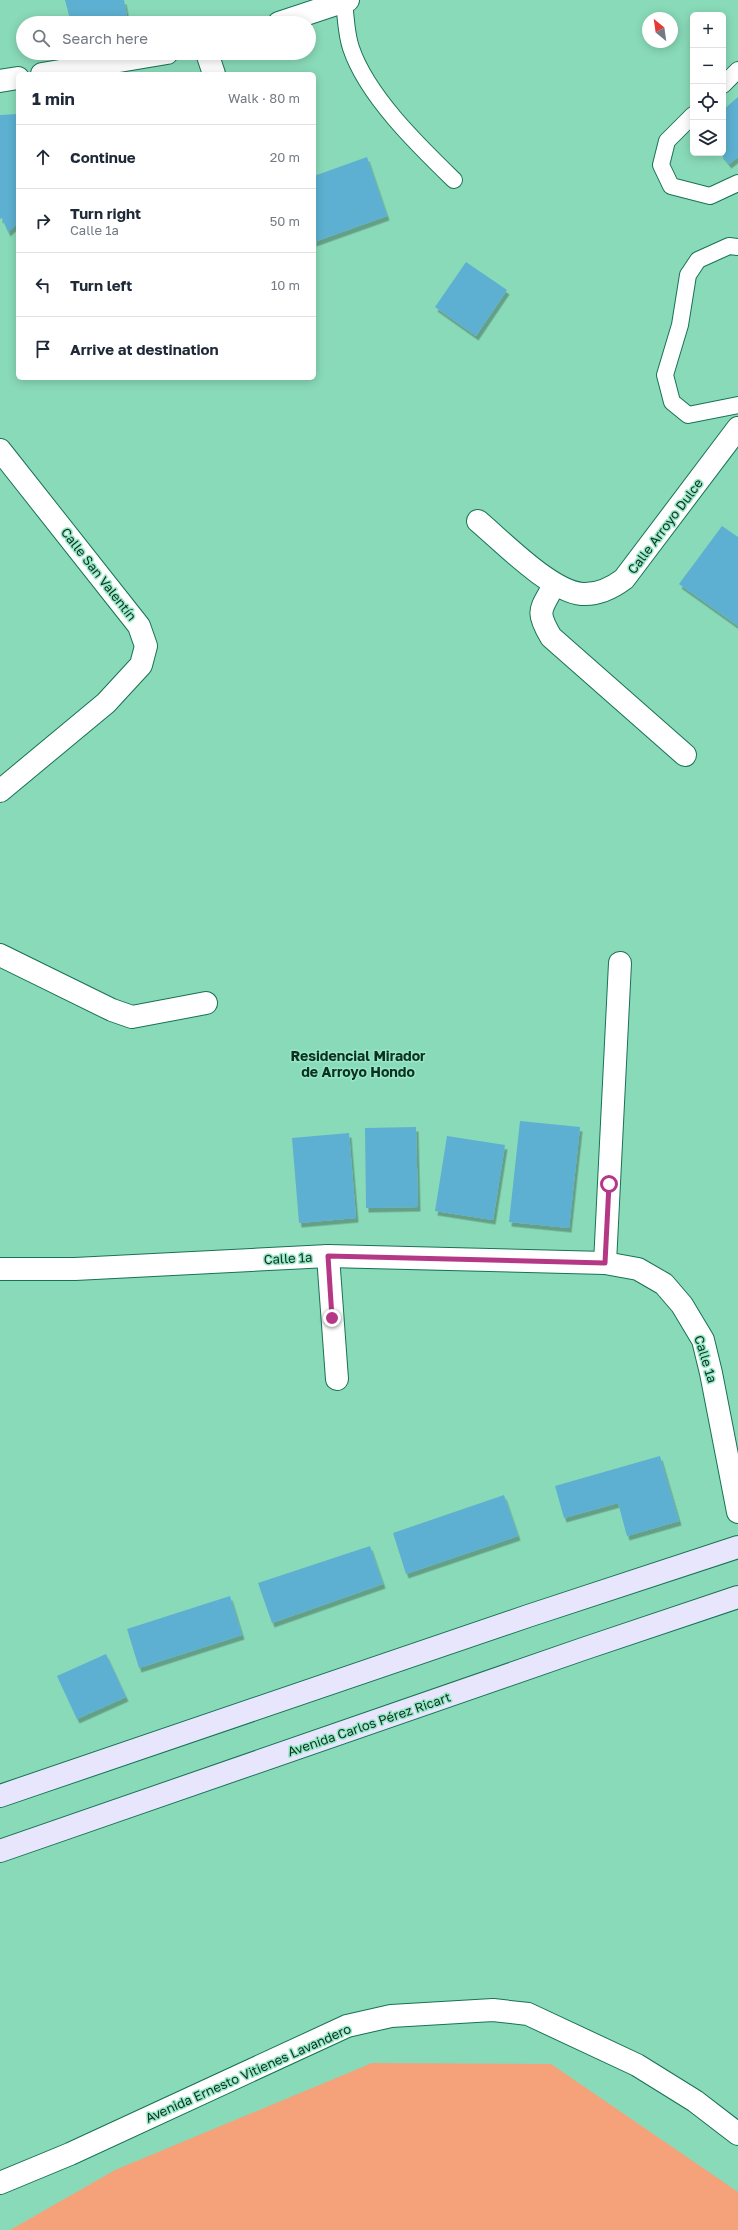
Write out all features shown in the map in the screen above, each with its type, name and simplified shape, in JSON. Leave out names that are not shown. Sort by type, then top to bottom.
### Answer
[{"type":"main road","points":[[0,1796],[528,1616],[738,1547]]},
{"type":"main road","name":"Avenida Carlos Pérez Ricart","points":[[0,1851],[583,1649],[738,1597]]},
{"type":"street","points":[[300,16],[346,1]]},
{"type":"street","points":[[54,72],[125,60]]},
{"type":"street","points":[[209,60],[213,72]]},
{"type":"street","points":[[0,81],[16,78]]},
{"type":"street","name":"Calle Arroyo Dulce","points":[[478,521],[554,585],[581,594],[596,593],[611,588],[624,579],[738,428]]},
{"type":"street","name":"Calle San Valentín","points":[[0,450],[139,626],[146,646],[141,665],[106,704],[0,790]]},
{"type":"street","points":[[554,585],[542,608],[540,619],[551,637],[685,755]]},
{"type":"street","points":[[0,955],[112,1010],[132,1017],[206,1003]]},
{"type":"street","points":[[605,1263],[620,963]]},
{"type":"street","points":[[328,1256],[337,1379]]},
{"type":"street","name":"Calle 1a","points":[[0,1269],[75,1269],[328,1256],[605,1263],[638,1269],[664,1284],[682,1305],[703,1340],[711,1373],[738,1512]]},
{"type":"street","name":"Avenida Ernesto Vitienes Lavandero","points":[[0,2183],[70,2154],[347,2026],[391,2016],[493,2010],[528,2014],[637,2065],[695,2101],[738,2134]]},
{"type":"lane","points":[[346,1],[351,48],[367,80],[407,134],[454,180]]},
{"type":"lane","points":[[724,84],[738,70]]},
{"type":"lane","points":[[690,118],[667,141],[661,165],[671,186],[710,196],[738,183]]},
{"type":"lane","points":[[738,247],[729,246],[698,260],[688,275],[680,325],[665,375],[672,402],[688,415],[738,405]]},
{"type":"shaded area","points":[[372,2063],[551,2064],[738,2192],[738,2230],[10,2230],[115,2170]]},
{"type":"building","points":[[65,0],[124,0],[127,16],[69,16]]},
{"type":"building","points":[[738,97],[738,157],[729,164],[722,156],[726,156],[726,107]]},
{"type":"building","points":[[16,114],[16,225],[8,232],[2,218],[0,219],[0,115]]},
{"type":"building","points":[[367,157],[387,216],[316,241],[316,175]]},
{"type":"building","points":[[466,262],[507,290],[476,336],[435,307]]},
{"type":"building","points":[[722,526],[738,537],[738,626],[679,584]]},
{"type":"building","points":[[520,1121],[580,1127],[569,1228],[509,1222]]},
{"type":"building","points":[[416,1127],[418,1207],[366,1208],[365,1128]]},
{"type":"building","points":[[349,1133],[356,1218],[299,1223],[292,1138]]},
{"type":"building","points":[[447,1136],[505,1145],[493,1220],[435,1211]]},
{"type":"building","points":[[660,1456],[679,1521],[627,1536],[618,1503],[564,1518],[555,1486]]},
{"type":"building","points":[[504,1495],[518,1536],[406,1574],[393,1533]]},
{"type":"building","points":[[370,1546],[383,1584],[272,1623],[258,1583]]},
{"type":"building","points":[[230,1596],[242,1635],[139,1668],[127,1629]]},
{"type":"building","points":[[106,1654],[126,1697],[77,1719],[57,1676]]},
{"type":"district","name":"Residencial Mirador de Arroyo Hondo","points":[[358,1064]]},
{"type":"route","points":[[332,1318],[328,1256],[605,1263],[609,1184]]}]
